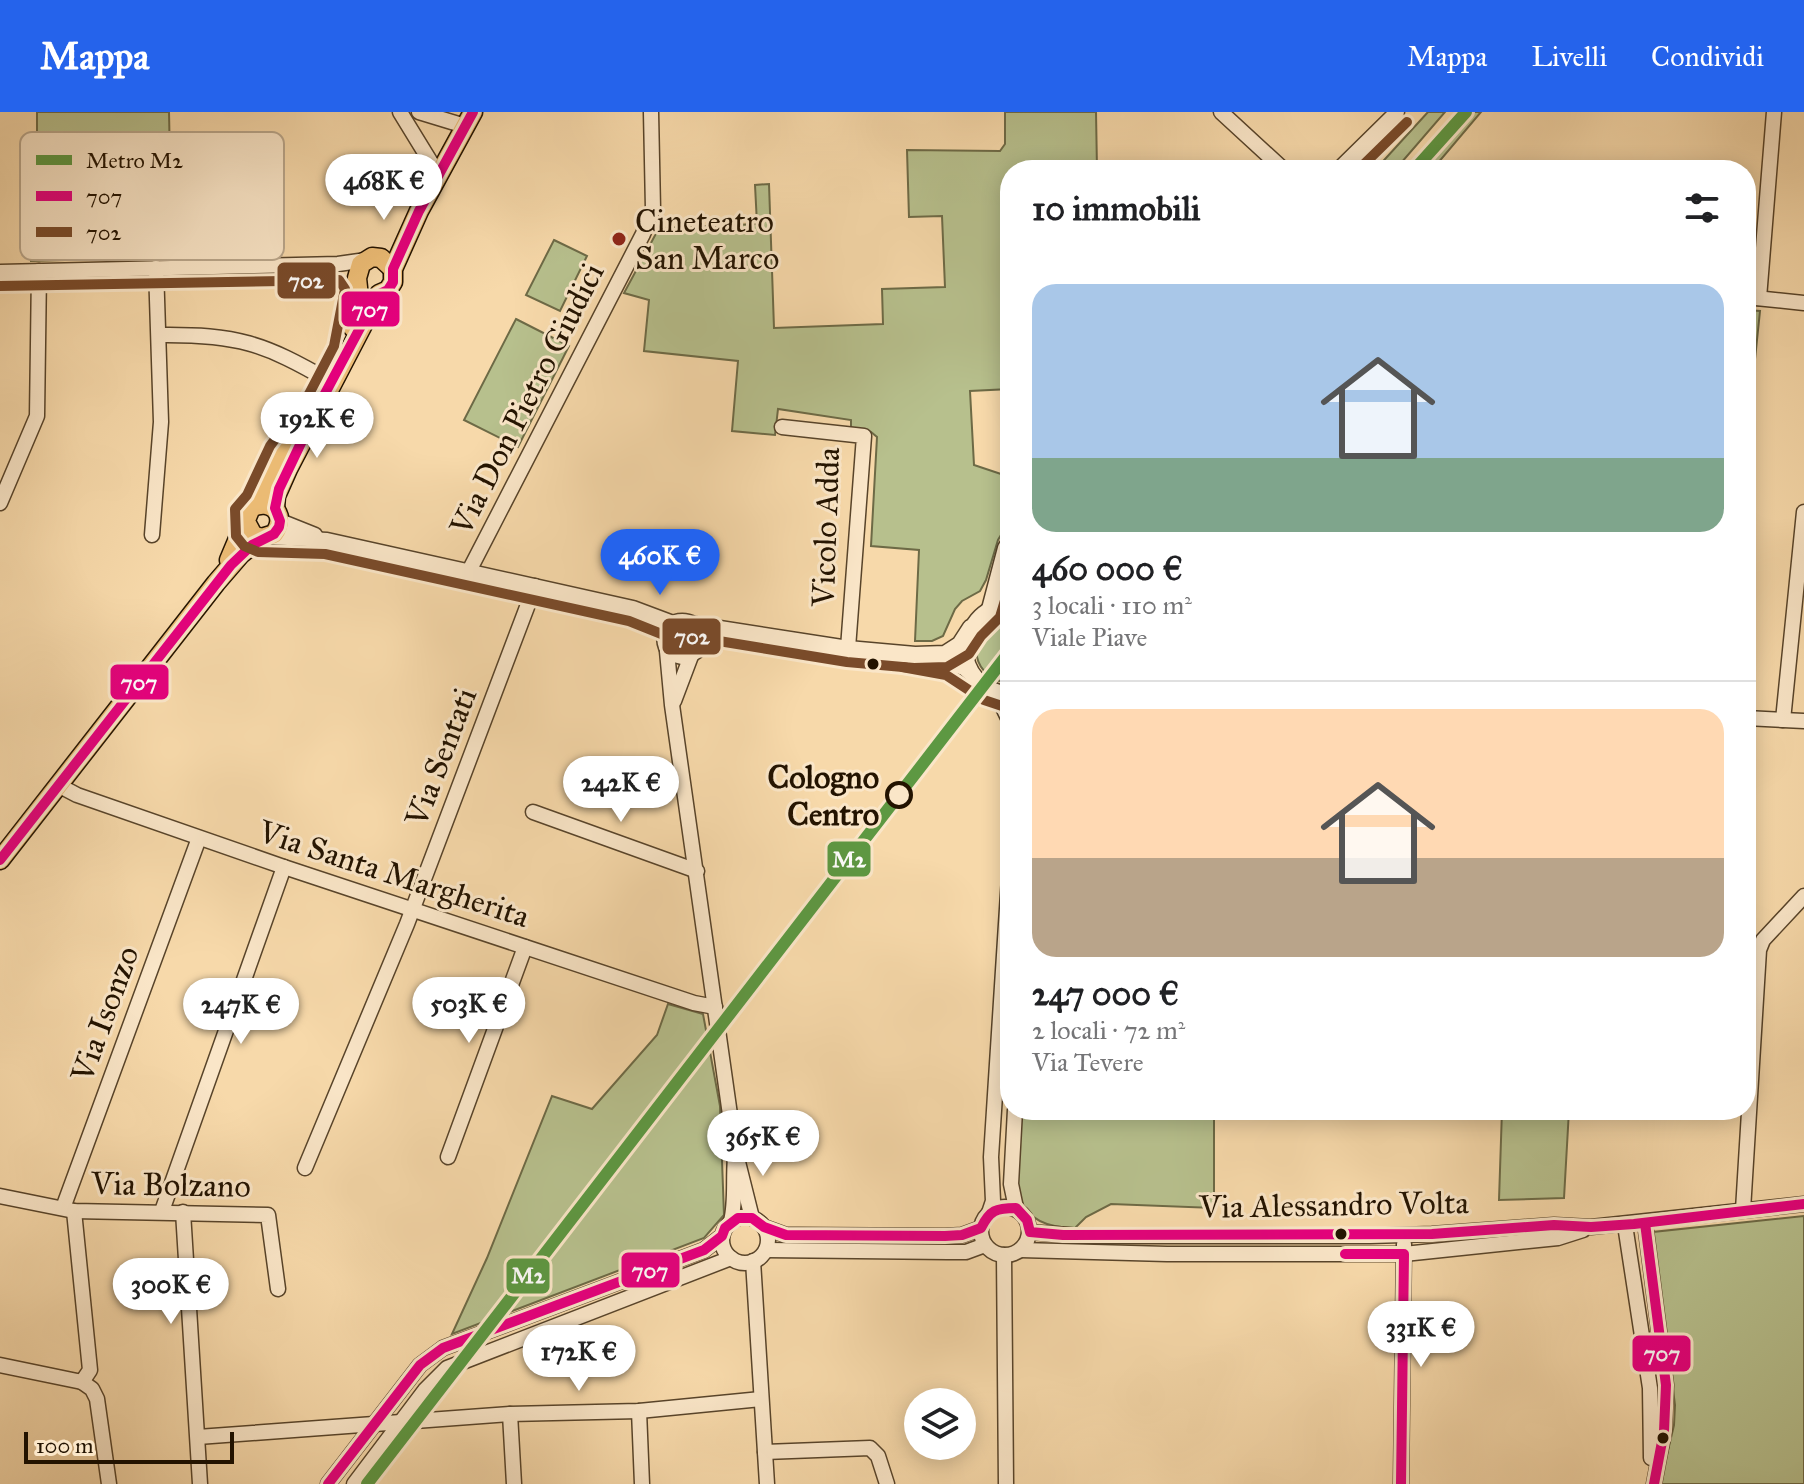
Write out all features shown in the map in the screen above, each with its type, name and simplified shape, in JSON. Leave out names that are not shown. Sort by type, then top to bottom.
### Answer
[{"type":"main road","points":[[347,351],[360,286],[358,271],[380,262],[419,211],[469,119]]},
{"type":"main road","points":[[0,860],[216,583],[241,554],[274,534],[271,511],[279,489],[347,351],[379,294],[393,282],[380,262]]},
{"type":"main road","points":[[360,286],[368,292],[379,294]]},
{"type":"main road","points":[[216,583],[248,513],[271,511]]},
{"type":"main road","points":[[246,522],[253,535],[265,538]]},
{"type":"street","points":[[400,112],[438,174]]},
{"type":"street","points":[[419,112],[469,119]]},
{"type":"street","name":"Via Don Pietro Giudici","points":[[469,571],[653,209],[651,112]]},
{"type":"street","points":[[1221,112],[1273,160]]},
{"type":"street","points":[[1348,160],[1397,112]]},
{"type":"street","points":[[1756,287],[1761,274],[1774,112]]},
{"type":"street","points":[[0,272],[380,262]]},
{"type":"street","points":[[338,264],[348,269],[360,286]]},
{"type":"street","points":[[152,535],[161,422],[156,268]]},
{"type":"street","points":[[0,503],[37,416],[39,271]]},
{"type":"street","points":[[1756,298],[1804,303]]},
{"type":"street","points":[[159,335],[211,335],[257,343],[331,382]]},
{"type":"street","name":"Vicolo Adda","points":[[782,427],[864,436],[848,648]]},
{"type":"street","points":[[271,511],[327,540]]},
{"type":"street","points":[[1783,720],[1804,512]]},
{"type":"street","points":[[265,538],[327,540],[633,608],[673,623]]},
{"type":"street","points":[[989,609],[1000,571]]},
{"type":"street","name":"Via Sentati","points":[[305,1168],[413,909],[535,586]]},
{"type":"street","points":[[915,654],[945,653],[959,644],[970,627],[989,609],[1000,606]]},
{"type":"street","points":[[633,608],[664,636],[667,651],[735,1150],[752,1218]]},
{"type":"street","points":[[664,636],[673,623],[682,620],[848,648],[915,654],[946,660],[964,668],[977,680],[1000,692]]},
{"type":"street","points":[[672,705],[691,656],[699,647],[701,639],[694,624]]},
{"type":"street","points":[[970,627],[965,645],[967,662],[977,680]]},
{"type":"street","points":[[701,639],[737,631]]},
{"type":"street","points":[[667,651],[678,657],[691,656]]},
{"type":"street","points":[[1756,719],[1804,721]]},
{"type":"street","name":"Via Santa Margherita","points":[[58,785],[77,795],[284,867],[715,1007]]},
{"type":"street","points":[[533,812],[697,871]]},
{"type":"street","name":"Via Isonzo","points":[[86,1376],[68,1210],[199,838]]},
{"type":"street","points":[[162,1211],[284,867]]},
{"type":"street","points":[[1756,957],[1763,940],[1804,896]]},
{"type":"street","points":[[448,1157],[525,947]]},
{"type":"street","points":[[1000,1017],[991,1157],[993,1201],[981,1228],[985,1245],[1004,1255],[1021,1250],[1030,1232],[1027,1220],[1016,1208],[1011,1184],[1014,1120]]},
{"type":"street","points":[[1743,1210],[1747,1120]]},
{"type":"street","points":[[328,1484],[420,1365],[443,1348],[704,1250],[722,1236],[734,1210],[735,1150]]},
{"type":"street","name":"Via Bolzano","points":[[0,1196],[68,1210],[268,1215],[278,1289]]},
{"type":"street","name":"Via Alessandro Volta","points":[[1030,1232],[1080,1236],[1404,1235],[1554,1225],[1625,1225],[1804,1204]]},
{"type":"street","points":[[989,1213],[998,1208],[1016,1208]]},
{"type":"street","points":[[183,1212],[200,1484]]},
{"type":"street","points":[[731,1221],[752,1218],[764,1227],[786,1235],[945,1236],[962,1235],[981,1228]]},
{"type":"street","points":[[1645,1223],[1666,1385],[1665,1418],[1652,1484]]},
{"type":"street","points":[[1625,1225],[1650,1388],[1652,1484]]},
{"type":"street","points":[[764,1227],[766,1250]]},
{"type":"street","name":"Via Alessandro Volta","points":[[1021,1250],[1153,1254],[1404,1254],[1558,1238],[1591,1227]]},
{"type":"street","points":[[1401,1484],[1404,1235]]},
{"type":"street","points":[[722,1236],[725,1251],[731,1258],[742,1262],[753,1261],[766,1250],[966,1252],[985,1245]]},
{"type":"street","points":[[1004,1255],[1006,1484]]},
{"type":"street","points":[[354,1484],[431,1383],[447,1368],[731,1258]]},
{"type":"street","points":[[753,1261],[767,1484]]},
{"type":"street","points":[[0,1365],[86,1376],[97,1399],[109,1484]]},
{"type":"street","points":[[198,1437],[510,1414],[639,1411],[761,1399]]},
{"type":"street","points":[[639,1411],[642,1484]]},
{"type":"street","points":[[510,1414],[514,1484]]},
{"type":"street","points":[[765,1452],[870,1448],[878,1456],[887,1484]]},
{"type":"green space","points":[[37,112],[169,112],[169,132],[37,132]]},
{"type":"green space","points":[[1005,112],[1096,112],[1097,160],[1000,160],[1000,390],[970,391],[974,465],[1000,474],[1000,537],[980,591],[962,601],[955,609],[943,636],[932,641],[915,641],[919,550],[871,546],[877,437],[871,432],[851,429],[851,420],[778,409],[775,435],[732,431],[738,361],[644,351],[649,300],[624,293],[659,228],[757,224],[755,185],[769,184],[774,328],[883,324],[882,289],[945,287],[942,216],[909,217],[907,150],[1000,151],[1005,144]]},
{"type":"green space","points":[[1428,112],[1445,112],[1404,160],[1384,160]]},
{"type":"green space","points":[[1470,112],[1481,112],[1440,160],[1428,160]]},
{"type":"green space","points":[[554,240],[587,256],[560,311],[526,295]]},
{"type":"green space","points":[[1756,311],[1760,311],[1756,350]]},
{"type":"green space","points":[[516,319],[569,346],[518,447],[464,420]]},
{"type":"green space","points":[[1000,621],[1000,680],[985,672],[976,650],[978,639],[995,622]]},
{"type":"green space","points":[[668,1004],[703,1014],[720,1106],[724,1215],[704,1238],[452,1334],[487,1258],[552,1096],[592,1109],[657,1035]]},
{"type":"green space","points":[[1021,1120],[1214,1120],[1214,1208],[1111,1204],[1086,1217],[1075,1228],[1050,1225],[1033,1217],[1023,1205],[1017,1171]]},
{"type":"green space","points":[[1502,1120],[1568,1120],[1564,1198],[1499,1200]]},
{"type":"green space","points":[[1804,1216],[1804,1484],[1660,1484],[1674,1425],[1675,1405],[1653,1232]]},
{"type":"metro line","name":"M2","points":[[1423,160],[1466,112]]},
{"type":"metro line","name":"M2","points":[[367,1484],[1000,664]]},
{"type":"transit line","name":"707","points":[[0,860],[231,565],[252,545],[274,534],[279,527],[275,508],[279,489],[368,313],[379,294],[388,290],[393,282],[393,269],[419,211],[473,112]]},
{"type":"transit line","name":"702","points":[[1368,160],[1407,122]]},
{"type":"transit line","name":"702","points":[[0,286],[339,280],[345,289],[334,346],[309,394],[270,446],[247,495],[235,509],[236,536],[244,546],[258,552],[325,554],[629,621],[669,637],[682,635],[847,662],[914,668],[947,667],[969,654],[1000,617]]},
{"type":"transit line","name":"702","points":[[902,667],[946,675],[984,700],[1000,705]]},
{"type":"transit line","name":"707","points":[[328,1484],[420,1365],[443,1348],[704,1250],[738,1218],[752,1218],[764,1227],[786,1235],[945,1236],[962,1235],[981,1228],[994,1211],[1016,1208],[1027,1220],[1030,1232],[1063,1235],[1432,1234],[1554,1225],[1591,1227],[1634,1224],[1804,1204]]},
{"type":"transit line","name":"707","points":[[1645,1223],[1666,1385],[1664,1431],[1654,1484]]},
{"type":"transit line","name":"707","points":[[1345,1254],[1404,1254],[1401,1484]]},
{"type":"place","name":"Cineteatro San Marco","points":[[619,239]]},
{"type":"place","name":"Cologno Centro","points":[[899,795]]}]
